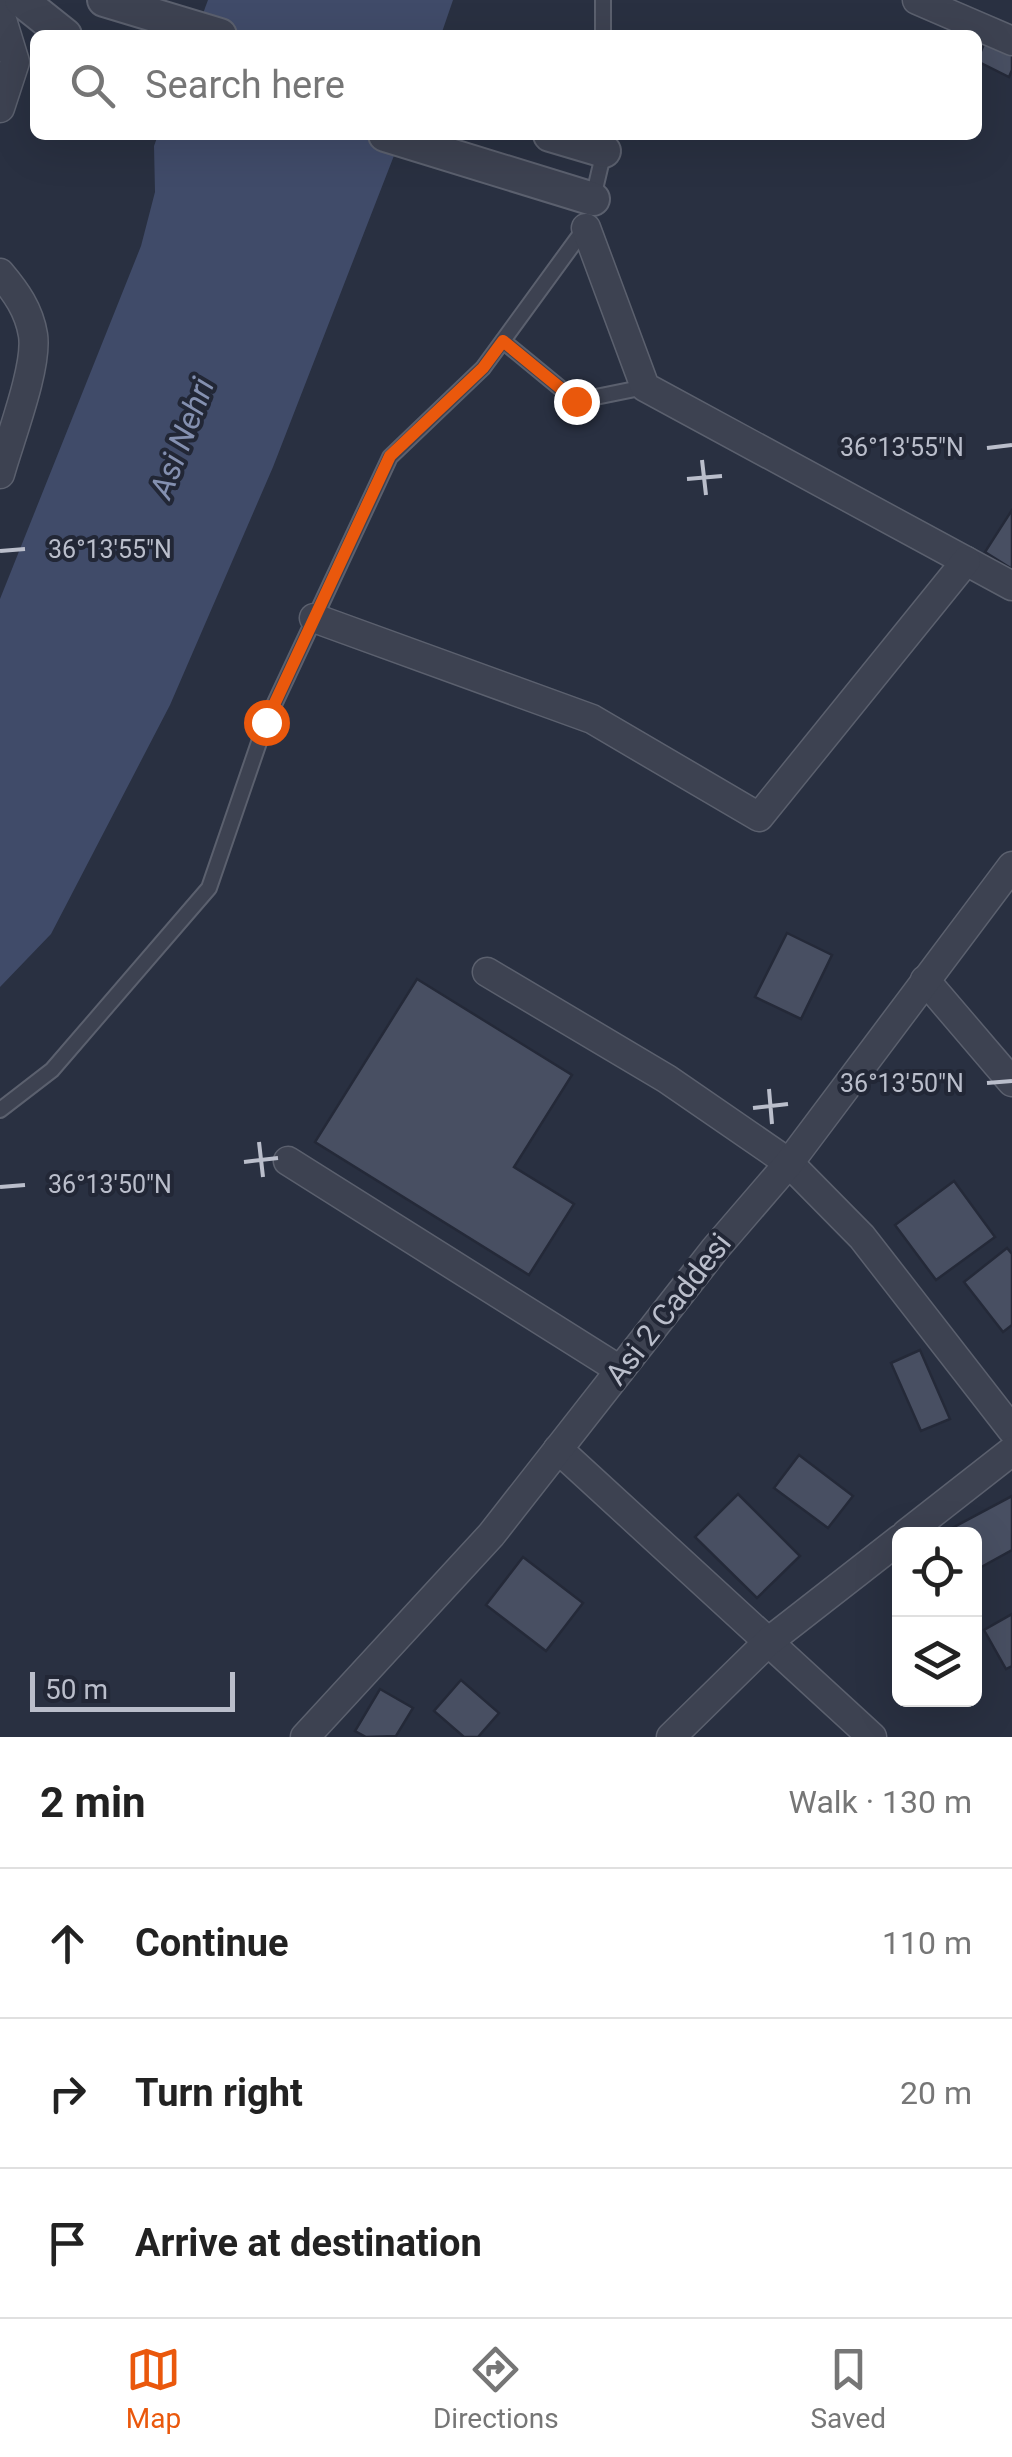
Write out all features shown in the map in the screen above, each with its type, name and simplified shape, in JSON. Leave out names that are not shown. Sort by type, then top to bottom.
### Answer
[{"type":"street","points":[[21,0],[59,30]]},
{"type":"street","points":[[104,0],[203,30]]},
{"type":"street","points":[[917,0],[1012,41]]},
{"type":"street","points":[[0,13],[14,62],[0,108]]},
{"type":"street","points":[[398,140],[590,213],[645,387],[1012,586]]},
{"type":"street","points":[[0,273],[22,300],[34,338],[27,379],[0,474]]},
{"type":"street","points":[[314,618],[592,719],[759,816],[966,561]]},
{"type":"street","name":"Asi 2 Caddesi","points":[[306,1737],[490,1534],[714,1249],[789,1163],[1012,866]]},
{"type":"street","points":[[487,972],[667,1079],[789,1163],[862,1237],[1012,1430]]},
{"type":"street","points":[[925,980],[1012,1082]]},
{"type":"street","points":[[288,1161],[620,1370]]},
{"type":"street","points":[[558,1449],[872,1737]]},
{"type":"street","points":[[915,1527],[1012,1451]]},
{"type":"street","points":[[671,1737],[768,1642],[892,1546]]},
{"type":"lane","points":[[603,0],[603,30]]},
{"type":"lane","points":[[0,1110],[52,1070],[209,888],[266,722],[390,456],[483,368],[503,341],[590,213],[604,143]]},
{"type":"lane","points":[[503,341],[576,401],[645,387]]},
{"type":"water","points":[[208,0],[453,0],[443,30],[197,30]]},
{"type":"water","name":"Asi Nehri","points":[[156,140],[400,140],[273,467],[170,705],[51,934],[0,987],[0,599],[141,246],[155,192]]},
{"type":"building","points":[[988,34],[1012,46],[1009,77],[982,64]]},
{"type":"building","points":[[1012,510],[1012,569],[985,552]]},
{"type":"building","points":[[787,933],[832,955],[801,1019],[755,997]]},
{"type":"building","points":[[417,979],[572,1075],[514,1167],[574,1204],[529,1275],[315,1142]]},
{"type":"building","points":[[954,1181],[995,1237],[936,1280],[895,1225]]},
{"type":"building","points":[[1007,1248],[1012,1254],[1012,1325],[1003,1332],[964,1282]]},
{"type":"building","points":[[920,1350],[950,1419],[921,1431],[891,1363]]},
{"type":"building","points":[[799,1455],[853,1496],[828,1528],[774,1488]]},
{"type":"building","points":[[738,1494],[800,1556],[757,1598],[695,1537]]},
{"type":"building","points":[[1012,1496],[1012,1550],[982,1567],[982,1527],[954,1527]]},
{"type":"building","points":[[523,1557],[583,1603],[546,1651],[486,1605]]},
{"type":"building","points":[[1012,1614],[1012,1666],[1006,1669],[984,1630]]},
{"type":"building","points":[[461,1680],[499,1713],[478,1737],[464,1737],[434,1711]]},
{"type":"building","points":[[380,1689],[413,1708],[396,1736],[366,1737],[355,1731]]},
{"type":"route","points":[[266,722],[390,456],[483,368],[503,341],[576,401]]}]
